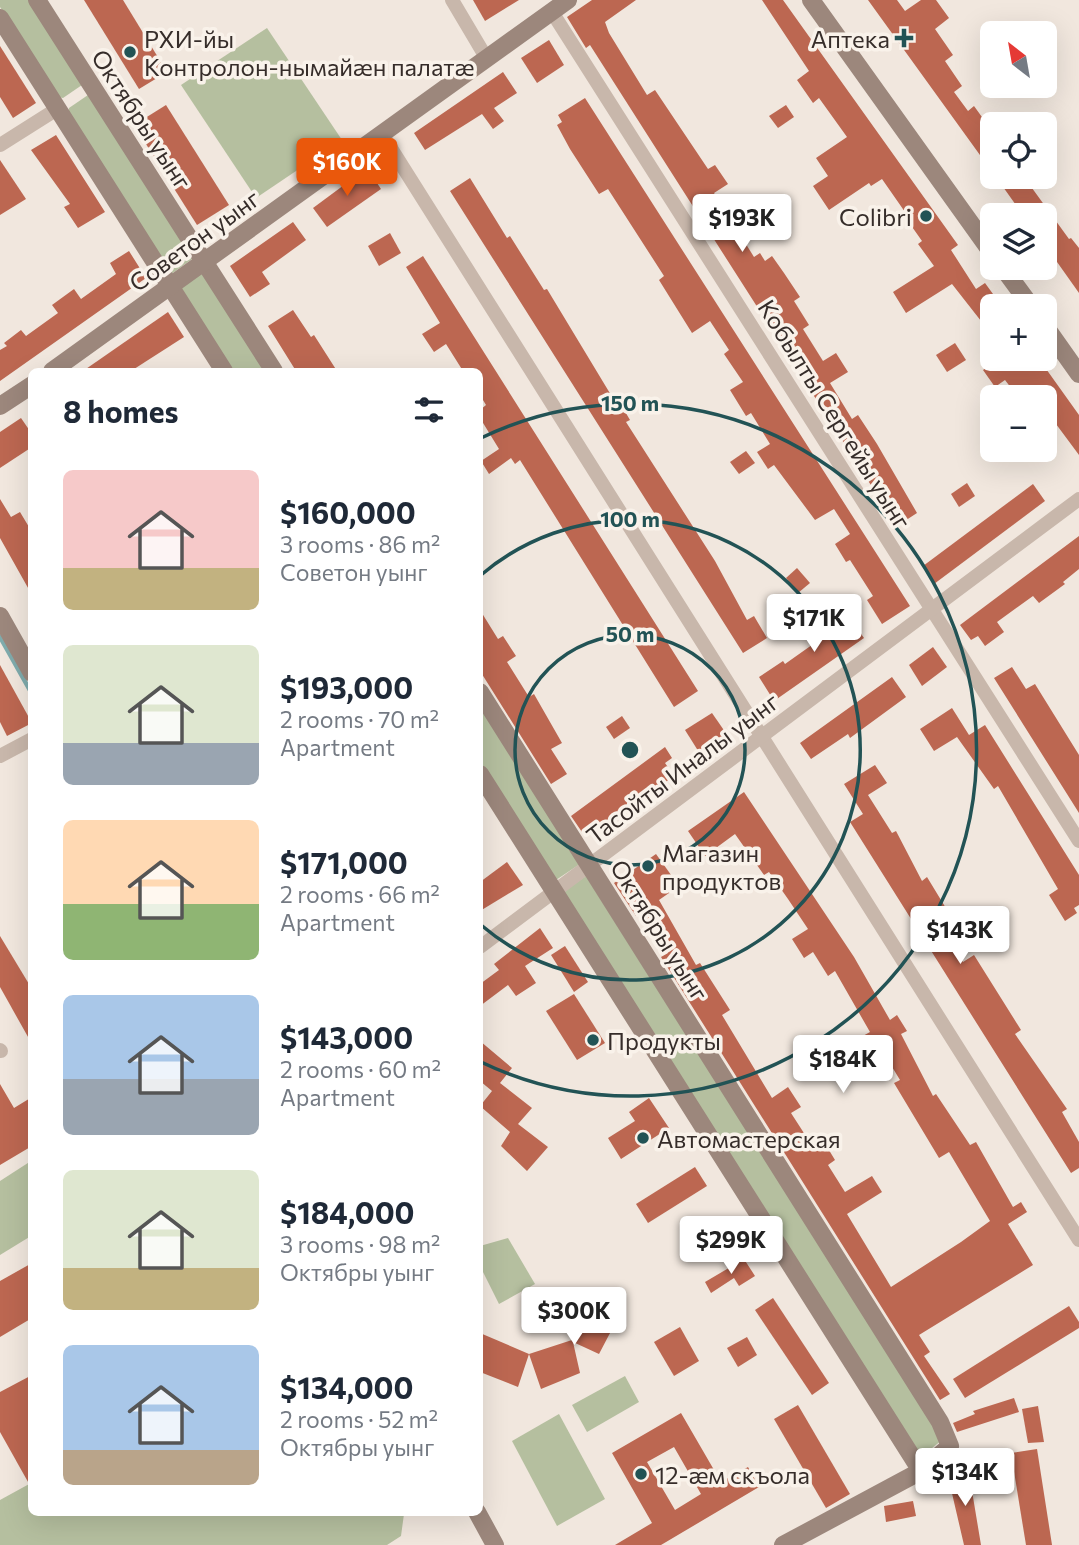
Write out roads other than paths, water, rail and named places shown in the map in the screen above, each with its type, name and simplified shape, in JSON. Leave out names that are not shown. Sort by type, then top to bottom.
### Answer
[{"type":"street","name":"Октябры уынг","points":[[37,0],[272,368]]},
{"type":"street","points":[[452,0],[487,59]]},
{"type":"street","name":"Советон уынг","points":[[71,366],[170,287],[568,0]]},
{"type":"street","points":[[811,0],[980,236]]},
{"type":"street","name":"Кобылты Сергейы уынг","points":[[552,12],[1079,841]]},
{"type":"street","points":[[0,18],[222,368]]},
{"type":"street","points":[[0,145],[57,109]]},
{"type":"street","points":[[382,134],[1079,1240]]},
{"type":"street","points":[[1057,343],[1079,374]]},
{"type":"street","points":[[0,406],[28,388]]},
{"type":"street","name":"Тасойты Иналы уынг","points":[[483,945],[933,611],[1079,499]]},
{"type":"street","points":[[0,616],[28,666]]},
{"type":"street","name":"Октябры уынг","points":[[483,697],[940,1422],[950,1446],[921,1471]]},
{"type":"street","points":[[0,756],[28,741]]},
{"type":"street","points":[[483,780],[921,1471],[783,1545]]},
{"type":"street","points":[[479,1516],[495,1545]]},
{"type":"waterway","points":[[0,637],[28,687]]},
{"type":"place","name":"Аптека","points":[[904,38]]},
{"type":"place","name":"РХИ-йы Контролон-нымайæн палатæ","points":[[130,52]]},
{"type":"place","name":"Colibri","points":[[926,216]]},
{"type":"place","name":"Магазин продуктов","points":[[648,866]]},
{"type":"place","name":"Продукты","points":[[593,1040]]},
{"type":"place","name":"Автомастерская","points":[[643,1138]]},
{"type":"place","name":"12-æм скъола","points":[[641,1474]]}]
